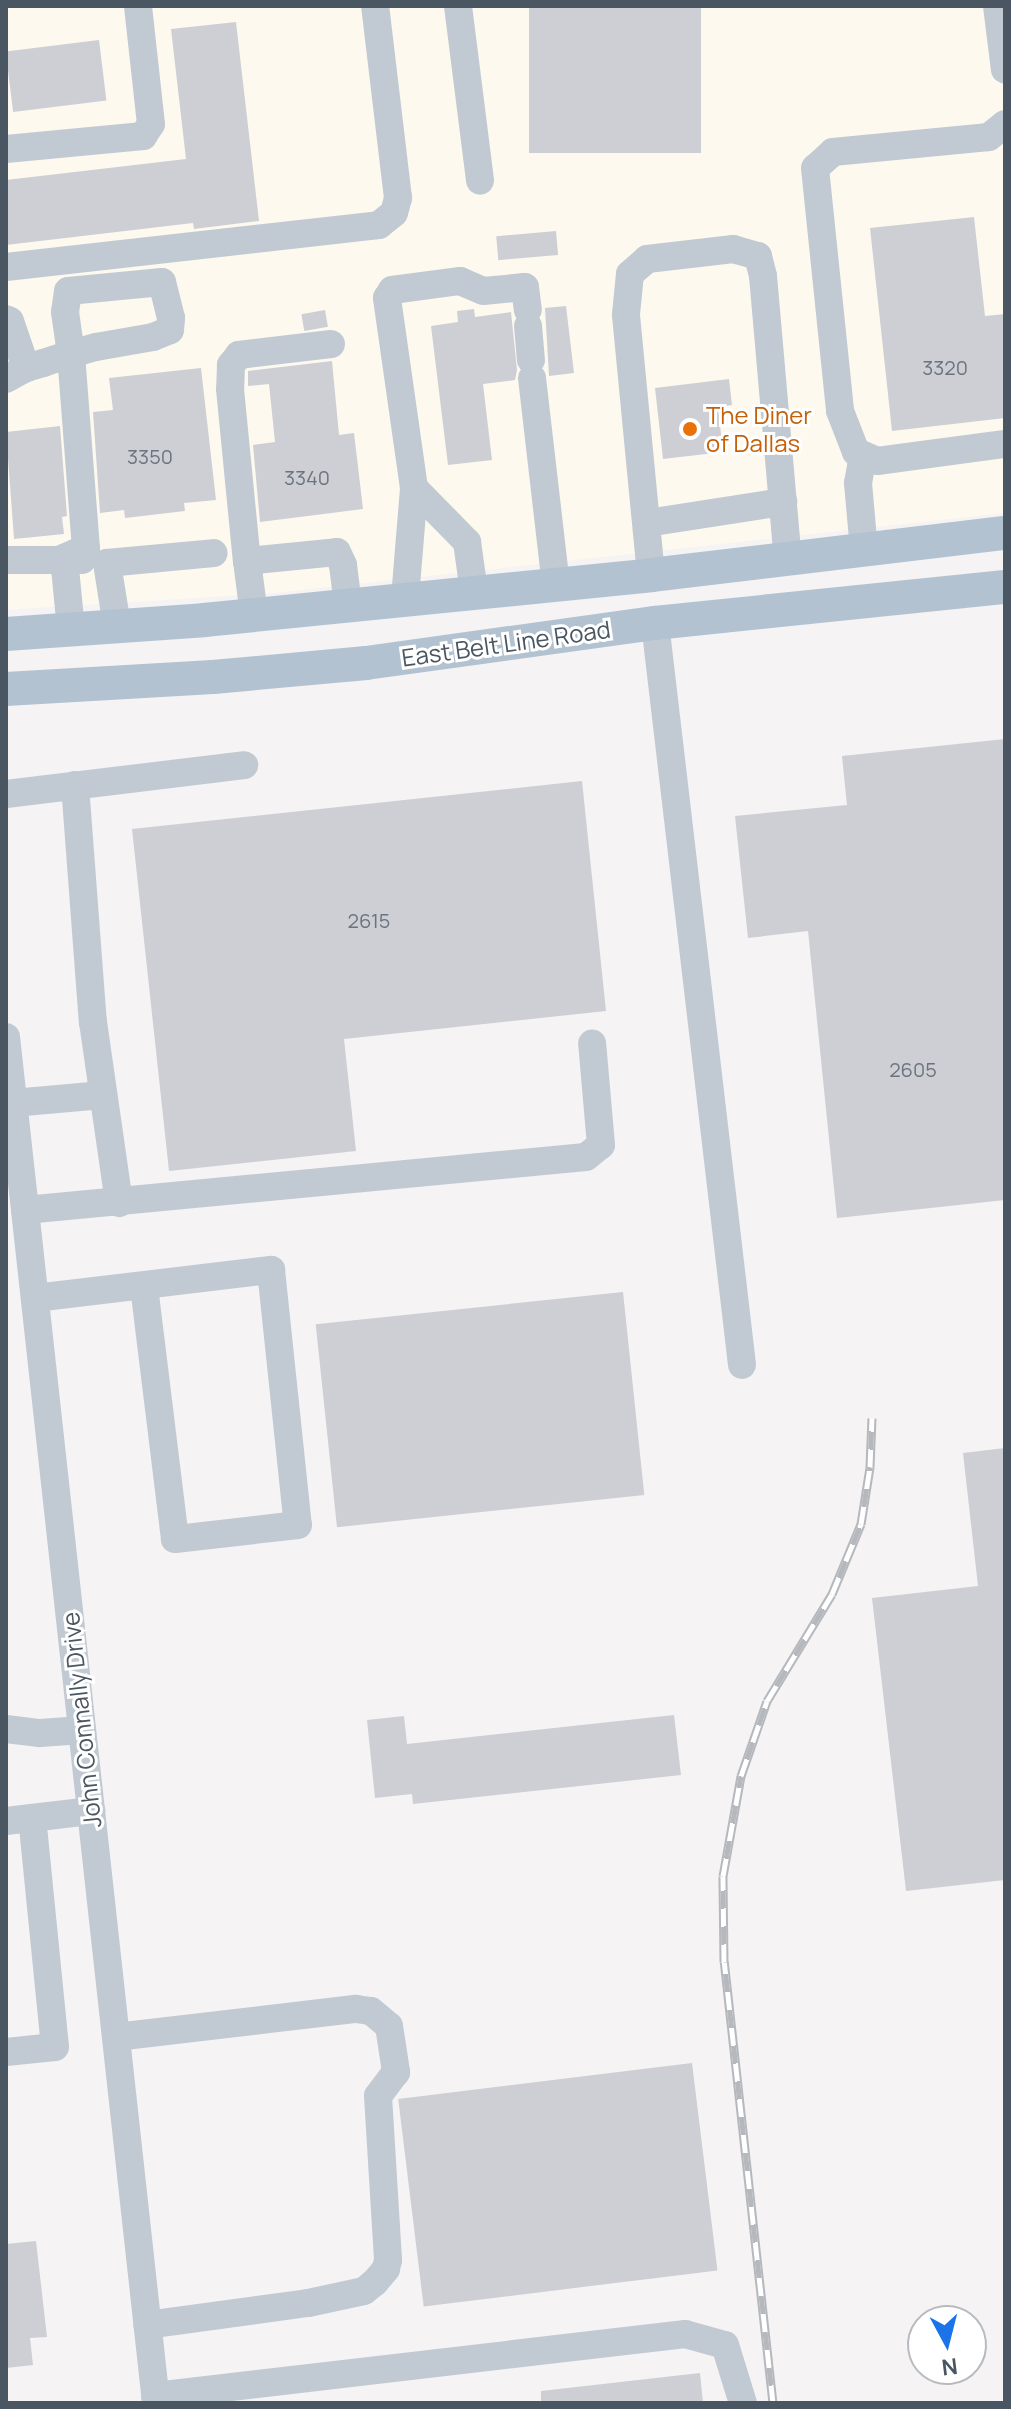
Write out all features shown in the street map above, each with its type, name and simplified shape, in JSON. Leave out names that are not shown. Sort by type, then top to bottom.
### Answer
[{"type":"main road","name":"East Belt Line Road","points":[[6,634],[254,615],[651,575],[1005,533]]},
{"type":"main road","points":[[651,575],[655,623]]},
{"type":"main road","name":"East Belt Line Road","points":[[6,689],[213,677],[366,663],[655,623],[1005,587]]},
{"type":"street","points":[[6,149],[143,136],[151,124],[138,6]]},
{"type":"street","points":[[6,267],[379,225],[394,213],[398,198],[375,6]]},
{"type":"street","points":[[458,6],[480,181]]},
{"type":"street","points":[[997,6],[1005,70]]},
{"type":"street","points":[[1005,124],[989,137],[833,152],[815,168],[840,411],[856,452],[877,461],[1005,444]]},
{"type":"street","points":[[651,575],[626,314],[630,274],[647,259],[733,249],[758,256],[788,559]]},
{"type":"street","points":[[405,598],[414,488],[387,298],[392,290],[460,281],[483,291],[525,287],[531,369],[556,584]]},
{"type":"street","points":[[6,319],[10,321],[16,374],[71,354],[86,548],[64,558]]},
{"type":"street","points":[[254,615],[230,389],[231,365],[239,355],[331,344]]},
{"type":"street","points":[[863,455],[858,483],[864,550]]},
{"type":"street","points":[[414,488],[467,542],[474,592]]},
{"type":"street","points":[[647,523],[783,502]]},
{"type":"street","points":[[247,561],[337,552],[343,565],[348,605]]},
{"type":"street","points":[[6,560],[64,558],[107,563],[214,553]]},
{"type":"street","points":[[64,558],[71,629]]},
{"type":"street","points":[[107,563],[117,626]]},
{"type":"street","points":[[655,623],[742,1365]]},
{"type":"street","points":[[6,794],[244,765]]},
{"type":"street","points":[[75,785],[93,1022],[119,1203]]},
{"type":"street","name":"John Connally Drive","points":[[6,1037],[156,2400]]},
{"type":"street","points":[[25,1210],[586,1157],[601,1145],[592,1043]]},
{"type":"street","points":[[13,1103],[103,1095]]},
{"type":"street","points":[[35,1298],[271,1270],[298,1525],[175,1539],[144,1286]]},
{"type":"street","points":[[6,1729],[40,1733],[82,1730]]},
{"type":"street","points":[[6,2052],[55,2047],[19,1819],[91,1811]]},
{"type":"street","points":[[116,2037],[356,2009],[371,2011],[389,2026],[396,2072],[378,2096],[388,2260],[386,2269],[375,2282],[364,2291],[308,2303],[148,2325]]},
{"type":"street","points":[[156,2400],[685,2334],[725,2345],[743,2403]]},
{"type":"shaded area","points":[[6,6],[1005,6],[1005,513],[274,593],[6,610]]},
{"type":"building","points":[[529,6],[701,6],[701,153],[529,153]]},
{"type":"building","points":[[236,22],[259,221],[194,229],[193,223],[6,245],[6,180],[186,159],[171,29]]},
{"type":"building","points":[[99,40],[106,101],[13,112],[6,51]]},
{"type":"building","points":[[974,217],[985,316],[1005,314],[1005,418],[892,431],[870,228]]},
{"type":"building","points":[[556,231],[558,255],[498,260],[496,236]]},
{"type":"building","points":[[566,306],[574,373],[549,376],[545,308]]},
{"type":"building","points":[[474,309],[475,317],[511,312],[517,370],[515,380],[483,384],[492,460],[448,465],[431,326],[458,322],[457,311]]},
{"type":"building","points":[[325,310],[328,327],[304,331],[301,314]]},
{"type":"building","points":[[332,361],[339,435],[354,433],[363,509],[260,522],[253,445],[275,442],[269,384],[248,386],[248,371]]},
{"type":"building","points":[[201,368],[216,500],[184,503],[185,511],[125,518],[124,510],[100,513],[93,412],[113,410],[109,378]]},
{"type":"building","name":"The Diner of Dallas","points":[[729,379],[732,405],[718,407],[723,452],[663,459],[655,388]]},
{"type":"building","points":[[60,426],[67,516],[62,517],[64,534],[14,539],[6,432]]},
{"type":"building","points":[[1005,739],[1005,1200],[837,1218],[808,931],[748,938],[735,816],[847,805],[842,756]]},
{"type":"building","points":[[582,781],[606,1011],[344,1039],[356,1151],[169,1171],[132,829]]},
{"type":"building","points":[[623,1292],[644,1495],[337,1527],[316,1324]]},
{"type":"building","points":[[1005,1448],[1005,1880],[906,1891],[872,1598],[978,1586],[963,1453]]},
{"type":"building","points":[[674,1715],[681,1775],[413,1804],[412,1794],[375,1798],[367,1720],[404,1716],[407,1744]]},
{"type":"building","points":[[692,2063],[717,2270],[424,2307],[398,2099]]},
{"type":"building","points":[[36,2241],[47,2337],[30,2338],[33,2365],[6,2368],[6,2244]]},
{"type":"building","points":[[700,2373],[703,2403],[541,2403],[541,2391]]},
{"type":"railway","points":[[773,2403],[724,1962],[723,1876],[741,1776],[767,1701],[832,1594],[861,1524],[870,1467],[872,1418]]},
{"type":"place","name":"The Diner of Dallas","points":[[690,429]]}]
